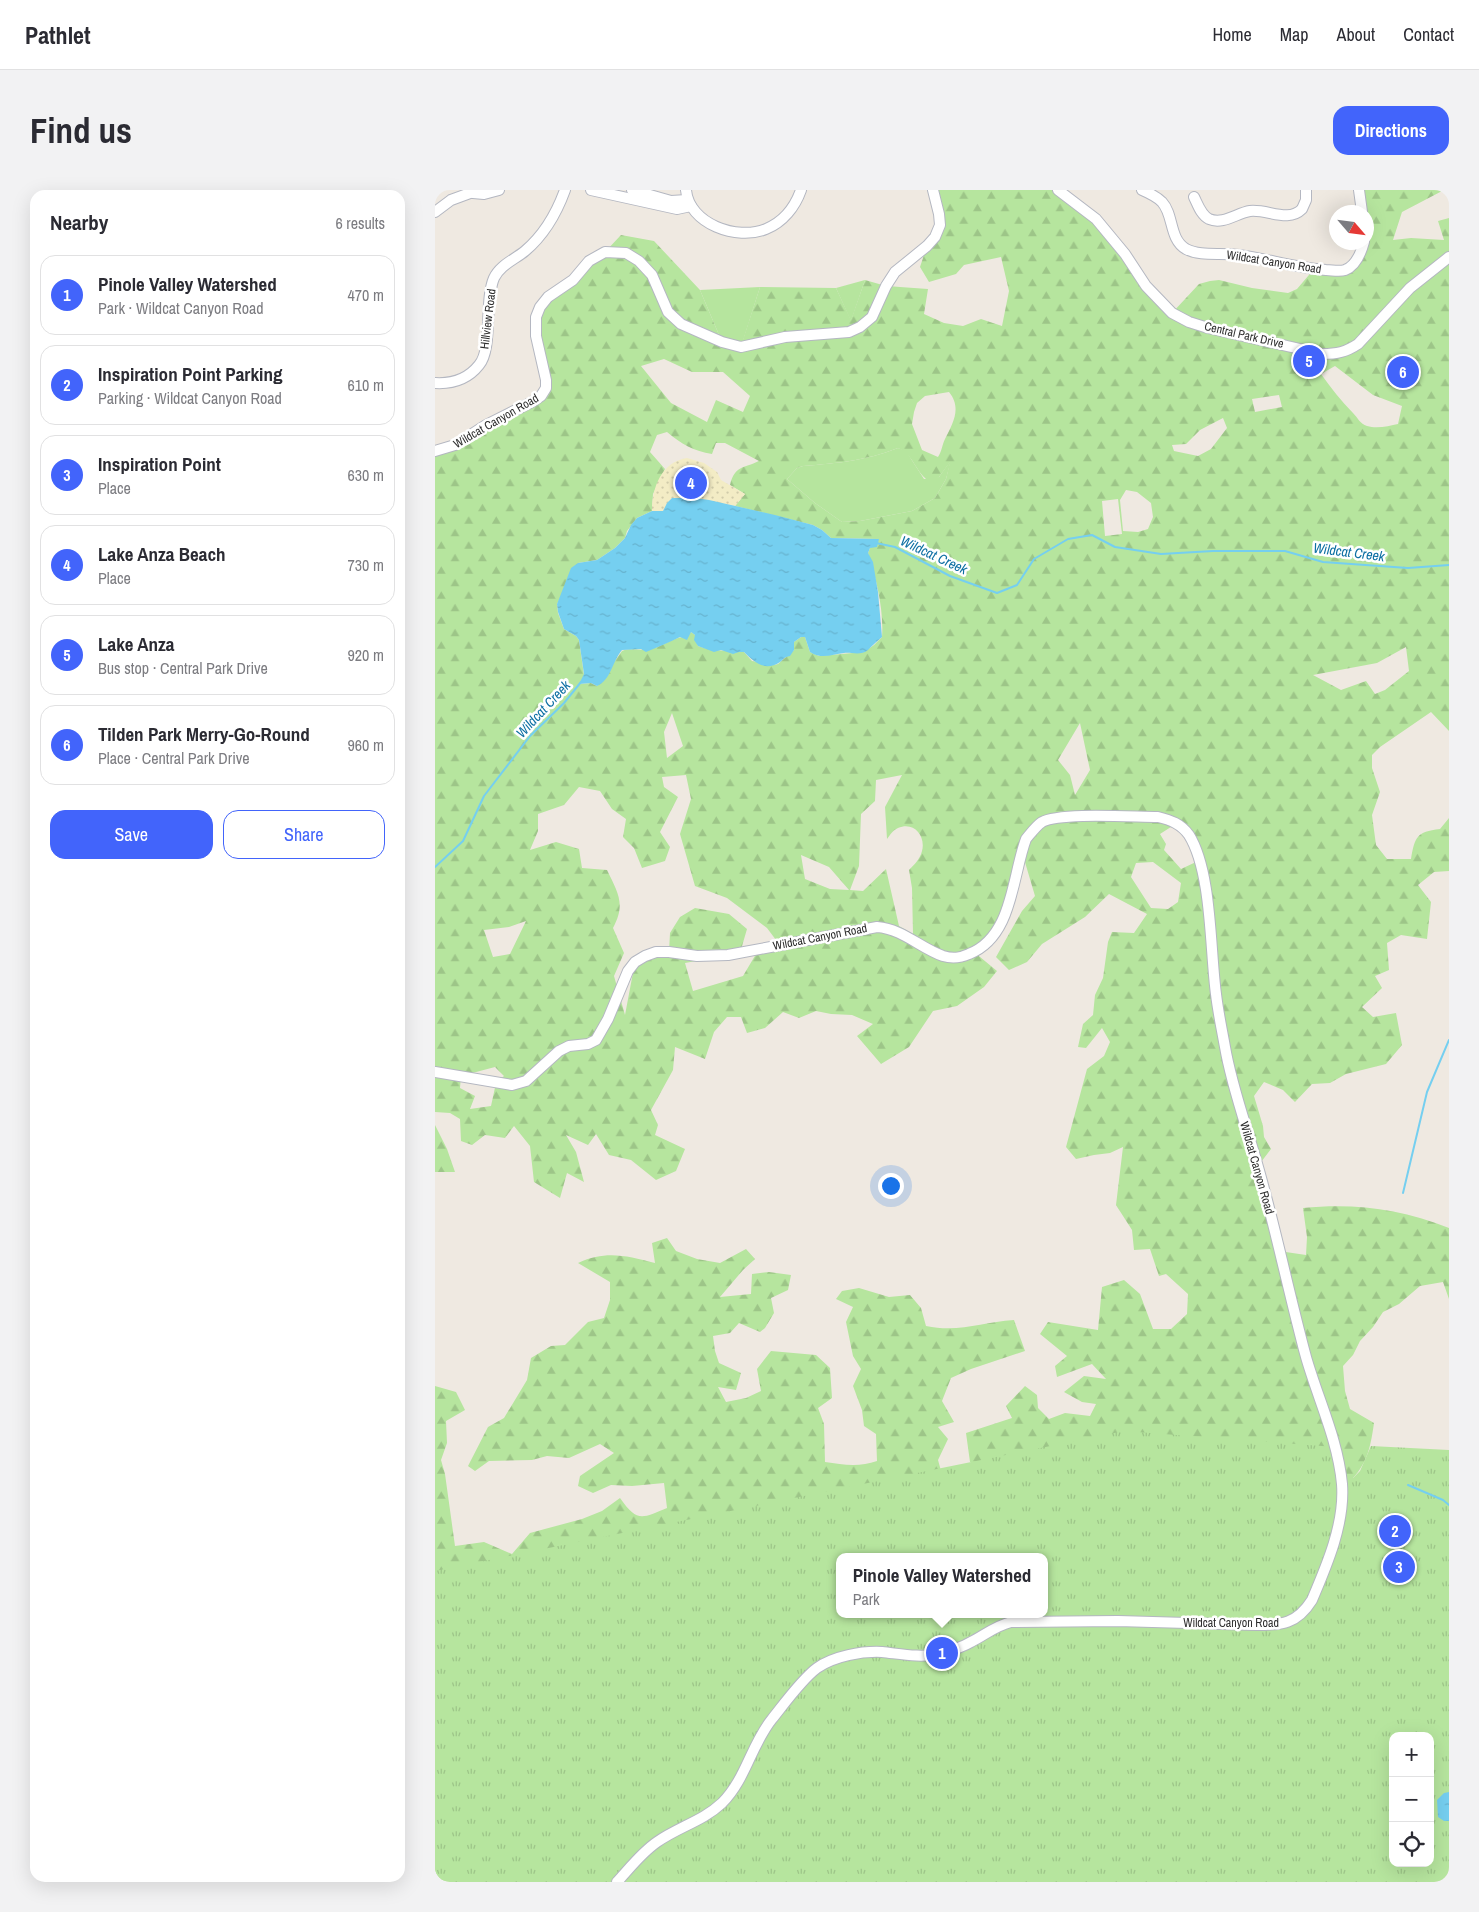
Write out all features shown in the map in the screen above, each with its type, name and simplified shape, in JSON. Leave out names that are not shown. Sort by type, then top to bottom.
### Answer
[{"type":"street","points":[[435,212],[451,200],[476,192],[484,194],[499,190]]},
{"type":"street","name":"Hillview Road","points":[[435,383],[454,382],[470,375],[481,363],[485,348],[490,293],[494,278],[502,267],[526,250],[540,236],[555,214],[565,190]]},
{"type":"street","points":[[591,190],[677,209],[688,199]]},
{"type":"street","points":[[632,190],[671,201],[688,199]]},
{"type":"street","points":[[688,199],[705,220],[723,229],[732,232],[756,232],[775,226],[789,213],[801,190]]},
{"type":"street","name":"Wildcat Canyon Road","points":[[435,451],[455,445],[486,425],[533,402],[541,396],[546,388],[546,380],[536,336],[536,317],[540,307],[548,297],[573,280],[589,261],[605,252],[626,253],[639,261],[651,275],[668,312],[681,324],[722,342],[741,347],[785,337],[849,332],[860,327],[872,317],[886,286],[895,272],[927,246],[935,237],[940,225],[933,190]]},
{"type":"street","name":"Central Park Drive","points":[[1057,190],[1096,219],[1125,254],[1146,286],[1172,313],[1189,322],[1208,328],[1322,354],[1339,354],[1358,344],[1410,288],[1449,257]]},
{"type":"street","name":"Wildcat Canyon Road","points":[[1142,190],[1162,202],[1180,244],[1184,248],[1197,252],[1239,255],[1289,266],[1338,271],[1347,269],[1355,262],[1360,250]]},
{"type":"street","points":[[1194,197],[1202,214],[1209,219],[1221,220],[1250,211],[1291,216],[1302,209],[1306,190]]},
{"type":"street","points":[[1359,190],[1361,205]]},
{"type":"street","name":"Wildcat Canyon Road","points":[[435,1072],[512,1085],[526,1081],[559,1051],[569,1046],[588,1044],[596,1040],[608,1019],[628,971],[635,962],[656,952],[697,956],[728,955],[877,926],[897,931],[943,956],[960,958],[985,945],[1000,925],[1026,839],[1033,829],[1043,822],[1063,817],[1158,817],[1170,820],[1178,824],[1189,836],[1199,858],[1207,897],[1216,994],[1225,1050],[1242,1117],[1258,1166],[1304,1350],[1337,1457],[1342,1492],[1340,1520],[1312,1600],[1306,1610],[1297,1618],[1278,1625],[1118,1621],[1011,1622],[998,1625],[956,1649],[936,1654],[919,1656],[880,1652],[863,1653],[828,1662],[811,1673],[770,1721],[743,1775],[721,1805],[703,1818],[648,1848],[617,1882]]},
{"type":"green space","points":[[933,190],[1058,190],[1096,219],[1172,313],[1199,284],[1210,281],[1219,280],[1252,288],[1288,293],[1297,289],[1314,269],[1347,269],[1361,250],[1374,250],[1374,205],[1364,205],[1359,190],[1444,190],[1402,212],[1393,240],[1411,238],[1444,240],[1438,221],[1449,218],[1449,731],[1431,712],[1380,747],[1372,755],[1372,768],[1380,792],[1372,815],[1376,845],[1387,859],[1411,859],[1418,837],[1426,832],[1440,829],[1449,818],[1449,871],[1434,872],[1418,885],[1431,902],[1427,939],[1401,935],[1387,943],[1389,970],[1375,976],[1382,988],[1362,1007],[1373,1017],[1396,1013],[1402,1045],[1386,1064],[1346,1074],[1330,1083],[1312,1084],[1295,1102],[1283,1090],[1264,1082],[1254,1096],[1263,1126],[1264,1137],[1271,1149],[1258,1166],[1279,1251],[1306,1255],[1307,1237],[1303,1208],[1341,1206],[1377,1209],[1413,1216],[1449,1228],[1449,1299],[1443,1282],[1420,1286],[1399,1304],[1383,1312],[1343,1366],[1345,1391],[1350,1409],[1374,1423],[1365,1459],[1353,1478],[1381,1585],[1429,1732],[1389,1732],[1389,1737],[435,1882],[435,1386],[456,1392],[465,1410],[446,1421],[447,1443],[441,1460],[445,1474],[455,1546],[484,1542],[512,1554],[530,1533],[582,1519],[602,1511],[620,1498],[635,1515],[645,1516],[667,1508],[664,1483],[632,1486],[611,1485],[593,1493],[578,1486],[580,1476],[614,1453],[600,1444],[569,1458],[547,1456],[532,1460],[489,1461],[475,1471],[468,1466],[488,1427],[504,1418],[527,1380],[531,1358],[551,1346],[565,1345],[588,1322],[604,1318],[610,1300],[610,1282],[578,1263],[607,1255],[617,1255],[655,1263],[652,1243],[667,1238],[676,1251],[697,1259],[720,1263],[746,1249],[755,1259],[720,1297],[751,1294],[752,1274],[769,1272],[791,1275],[788,1290],[771,1298],[774,1313],[765,1328],[760,1332],[739,1323],[730,1333],[713,1336],[719,1363],[741,1373],[736,1390],[718,1387],[726,1402],[746,1398],[761,1391],[757,1369],[771,1351],[816,1355],[830,1368],[832,1398],[818,1408],[824,1424],[825,1462],[839,1464],[858,1465],[877,1461],[876,1434],[864,1426],[862,1410],[853,1386],[861,1369],[853,1356],[846,1322],[853,1307],[836,1299],[842,1291],[859,1288],[889,1297],[910,1295],[921,1308],[926,1326],[960,1328],[1014,1320],[1025,1351],[971,1369],[951,1378],[942,1401],[954,1422],[938,1427],[948,1439],[938,1460],[948,1496],[997,1466],[970,1462],[966,1433],[1012,1418],[1006,1406],[1025,1386],[1037,1395],[1038,1408],[1049,1419],[1065,1413],[1090,1416],[1096,1404],[1082,1402],[1064,1392],[1084,1376],[1106,1379],[1092,1364],[1057,1377],[1055,1366],[1067,1356],[1040,1334],[1048,1322],[1098,1330],[1102,1287],[1124,1280],[1140,1294],[1153,1329],[1171,1329],[1187,1314],[1188,1294],[1166,1274],[1159,1276],[1150,1249],[1134,1250],[1132,1230],[1116,1205],[1123,1147],[1110,1153],[1076,1159],[1066,1147],[1087,1069],[1104,1056],[1110,1042],[1102,1028],[1086,1048],[1078,1047],[1083,1024],[1093,1015],[1095,995],[1103,978],[1108,942],[1112,932],[1134,933],[1147,914],[1109,894],[1085,917],[1042,944],[1027,962],[1009,970],[996,957],[1022,911],[1035,896],[1022,852],[1006,912],[974,952],[997,971],[984,987],[957,1006],[933,1011],[909,1047],[881,1064],[857,1036],[873,1024],[852,1015],[816,1011],[799,1018],[783,1012],[765,1028],[747,1033],[741,1017],[727,1017],[714,1032],[705,1059],[675,1047],[673,1070],[651,1110],[658,1125],[655,1135],[685,1149],[676,1171],[656,1180],[631,1160],[609,1155],[596,1134],[588,1145],[566,1135],[576,1152],[584,1182],[567,1173],[560,1198],[534,1182],[530,1146],[514,1126],[505,1138],[485,1135],[472,1145],[461,1141],[460,1119],[450,1113],[435,1112],[435,450],[545,391],[536,336],[540,307],[605,252],[621,235],[654,241],[700,290],[722,342],[741,346],[760,287],[836,288],[851,320],[865,280],[886,286],[928,289],[924,314],[944,323],[963,326],[981,319],[1002,326],[1009,291],[1001,257],[964,265],[956,274],[929,282],[920,267],[927,246],[940,225]],"holes":[[[664,359],[692,372],[723,372],[750,396],[743,412],[716,400],[707,422],[671,403],[641,366]],[[1335,366],[1373,395],[1402,406],[1398,424],[1371,427],[1361,422],[1344,404],[1321,374]],[[949,392],[955,404],[955,416],[938,457],[922,450],[912,424],[917,403],[925,396]],[[1279,395],[1282,407],[1255,412],[1252,399]],[[1223,418],[1227,428],[1211,449],[1198,456],[1174,451],[1172,445],[1186,444],[1200,430]],[[667,432],[688,446],[712,454],[716,443],[725,443],[759,461],[740,468],[734,474],[730,485],[745,494],[735,506],[813,525],[831,538],[879,539],[870,548],[868,553],[881,605],[882,637],[864,652],[819,656],[810,652],[805,637],[801,637],[794,642],[794,650],[778,664],[774,665],[752,661],[744,652],[716,650],[698,646],[695,635],[691,632],[684,637],[654,648],[622,651],[597,686],[591,683],[580,684],[584,675],[579,640],[564,629],[557,604],[578,563],[597,560],[615,548],[625,538],[627,531],[637,518],[652,511],[653,494],[665,469],[650,452],[657,435]],[[898,448],[908,455],[921,474],[931,482],[939,477],[950,462],[946,479],[935,498],[912,511],[860,521],[842,522],[815,503],[787,479],[797,468],[803,466],[862,459]],[[1126,490],[1137,492],[1151,503],[1153,517],[1148,529],[1138,532],[1123,531],[1120,500]],[[1118,499],[1122,534],[1105,536],[1102,501]],[[1406,647],[1409,671],[1385,690],[1375,694],[1366,681],[1341,690],[1313,675],[1377,663]],[[672,713],[683,746],[667,758],[664,732]],[[1080,723],[1090,770],[1075,795],[1070,775],[1058,760]],[[686,775],[691,799],[680,834],[695,886],[727,898],[767,928],[779,944],[759,949],[743,976],[693,991],[685,963],[740,953],[747,929],[729,914],[695,908],[680,917],[670,933],[669,952],[635,962],[625,1015],[614,976],[624,953],[613,928],[620,905],[617,892],[607,870],[582,868],[579,849],[556,842],[530,850],[538,831],[538,814],[564,805],[579,787],[600,791],[612,809],[626,819],[623,837],[634,848],[642,868],[665,861],[670,847],[660,832],[678,797],[664,787],[662,777]],[[902,775],[885,807],[887,839],[895,830],[904,826],[914,828],[922,840],[921,854],[917,862],[909,870],[912,888],[913,934],[899,926],[886,869],[863,891],[850,890],[859,866],[861,814],[875,801],[876,780]],[[1174,825],[1188,840],[1196,862],[1181,869],[1164,850],[1166,844],[1160,834]],[[801,855],[829,867],[849,890],[830,889],[805,879]],[[1153,862],[1181,883],[1178,902],[1168,909],[1151,908],[1131,877],[1136,863]],[[526,921],[510,954],[493,957],[484,930],[509,927]],[[495,1067],[504,1076],[496,1083],[491,1106],[470,1109],[475,1096],[460,1088],[461,1076]]]},
{"type":"green space","points":[[865,280],[851,321],[836,288]]},
{"type":"green space","points":[[760,287],[741,347],[722,342],[700,290]]},
{"type":"green space","points":[[898,448],[906,451],[924,479],[939,477],[951,460],[946,479],[935,498],[912,511],[860,521],[842,522],[815,503],[787,479],[797,468],[803,466],[851,461]]},
{"type":"green space","points":[[435,1125],[447,1149],[455,1172],[435,1172]]},
{"type":"green space","points":[[1124,1431],[1335,1447],[1342,1481],[1353,1478],[1360,1471],[1371,1446],[1449,1450],[1449,1882],[435,1882],[435,1571]]},
{"type":"sand","points":[[687,458],[704,463],[717,472],[721,480],[745,494],[735,506],[695,498],[672,498],[663,511],[652,511],[656,485],[660,477],[665,470],[678,460]]},
{"type":"water","points":[[672,498],[709,500],[775,515],[813,525],[831,538],[879,539],[877,547],[870,548],[868,553],[873,562],[878,592],[882,637],[862,653],[819,656],[810,652],[805,637],[801,637],[794,642],[794,650],[790,656],[775,665],[765,666],[756,662],[744,652],[733,654],[721,650],[714,652],[698,646],[694,640],[695,635],[691,632],[687,640],[680,637],[646,652],[641,649],[622,650],[602,683],[597,686],[591,683],[579,684],[584,674],[579,640],[564,629],[557,604],[571,568],[578,563],[597,560],[615,548],[625,538],[631,525],[637,518],[652,511],[663,511]]},
{"type":"water","points":[[1449,1792],[1449,1821],[1444,1821],[1438,1817],[1437,1800],[1444,1793]]},
{"type":"waterway","name":"Wildcat Creek","points":[[876,543],[895,547],[950,576],[997,593],[1017,585],[1034,559],[1068,539],[1092,535],[1115,547],[1161,554],[1213,551],[1285,551],[1323,562],[1408,568],[1449,565]]},
{"type":"waterway","name":"Wildcat Creek","points":[[435,867],[463,841],[484,796],[530,736],[564,703],[581,682]]},
{"type":"waterway","points":[[1403,1193],[1427,1092],[1449,1040]]},
{"type":"waterway","points":[[1408,1485],[1443,1500],[1449,1505]]},
{"type":"place","name":"Lake Anza","points":[[1309,361]]},
{"type":"place","name":"Tilden Park Merry-Go-Round","points":[[1403,372]]},
{"type":"place","name":"Lake Anza Beach","points":[[691,483]]},
{"type":"place","name":"Inspiration Point Parking","points":[[1395,1531]]},
{"type":"place","name":"Inspiration Point","points":[[1399,1567]]},
{"type":"place","name":"Pinole Valley Watershed","points":[[942,1653]]}]
